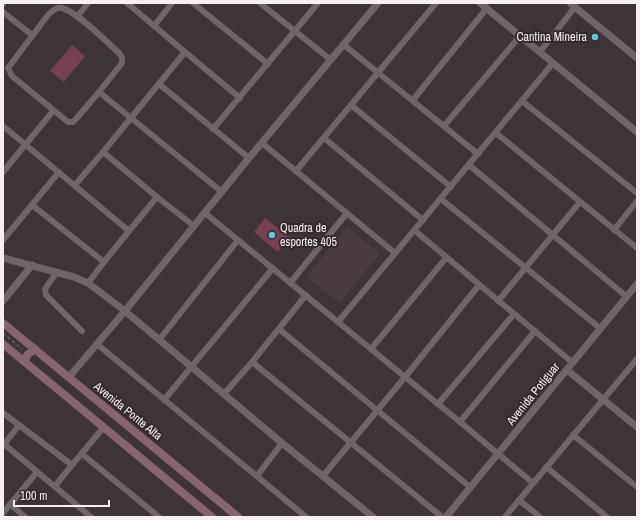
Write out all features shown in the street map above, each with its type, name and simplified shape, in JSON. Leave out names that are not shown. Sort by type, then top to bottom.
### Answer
[{"type":"main road","name":"Avenida Ponte Alta","points":[[3,323],[29,355],[104,427],[212,517]]},
{"type":"main road","name":"Avenida Ponte Alta","points":[[3,344],[29,355],[69,377],[238,517]]},
{"type":"main road","points":[[148,464],[156,460],[158,457],[158,450]]},
{"type":"street","points":[[77,17],[88,3]]},
{"type":"street","points":[[127,3],[240,98]]},
{"type":"street","points":[[154,26],[172,3]]},
{"type":"street","points":[[193,3],[268,64]]},
{"type":"street","points":[[260,3],[331,60]]},
{"type":"street","points":[[214,129],[318,3]]},
{"type":"street","points":[[69,377],[378,3]]},
{"type":"street","points":[[296,171],[436,3]]},
{"type":"street","points":[[480,3],[637,132]]},
{"type":"street","points":[[540,52],[573,5],[637,58]]},
{"type":"street","points":[[57,8],[63,9],[77,17],[120,54],[122,58],[122,63],[99,92],[72,122],[68,122],[53,111],[8,71],[9,66],[32,36],[48,15],[57,8]]},
{"type":"street","points":[[413,100],[487,8]]},
{"type":"street","points":[[3,12],[32,36]]},
{"type":"street","points":[[444,126],[520,36]]},
{"type":"street","points":[[344,45],[478,154]]},
{"type":"street","points":[[75,185],[185,52]]},
{"type":"street","points":[[338,322],[496,133],[552,63]]},
{"type":"street","points":[[159,84],[249,158]]},
{"type":"street","points":[[99,92],[222,192]]},
{"type":"street","points":[[522,101],[637,193]]},
{"type":"street","points":[[351,105],[451,187]]},
{"type":"street","points":[[3,172],[53,111]]},
{"type":"street","points":[[3,126],[129,231]]},
{"type":"street","points":[[496,133],[637,248]]},
{"type":"street","points":[[324,138],[423,220]]},
{"type":"street","points":[[262,143],[395,253]]},
{"type":"street","points":[[103,152],[194,226]]},
{"type":"street","points":[[469,165],[627,296]]},
{"type":"street","points":[[3,240],[59,172]]},
{"type":"street","points":[[88,283],[157,197]]},
{"type":"street","points":[[441,199],[601,329]]},
{"type":"street","points":[[614,230],[637,201]]},
{"type":"street","points":[[498,301],[580,202]]},
{"type":"street","points":[[32,205],[104,262]]},
{"type":"street","points":[[205,213],[533,483]]},
{"type":"street","points":[[290,282],[347,213]]},
{"type":"street","points":[[414,230],[573,363]]},
{"type":"street","points":[[159,340],[238,240]]},
{"type":"street","points":[[3,258],[57,272],[88,283],[125,311],[372,517]]},
{"type":"street","points":[[371,349],[446,258]]},
{"type":"street","points":[[3,301],[32,265]]},
{"type":"street","points":[[164,400],[192,368],[273,268]]},
{"type":"street","points":[[57,272],[45,289],[46,295],[82,331]]},
{"type":"street","points":[[323,476],[479,285]]},
{"type":"street","name":"Avenida Potiguar","points":[[446,517],[637,285]]},
{"type":"street","points":[[224,394],[306,295]]},
{"type":"street","points":[[438,404],[514,314]]},
{"type":"street","points":[[279,329],[470,487]]},
{"type":"street","points":[[460,422],[534,331]]},
{"type":"street","points":[[97,344],[306,517]]},
{"type":"street","points":[[505,517],[603,400],[635,367],[637,359]]},
{"type":"street","points":[[252,362],[442,517]]},
{"type":"street","points":[[566,370],[637,427]]},
{"type":"street","points":[[3,413],[72,465]]},
{"type":"street","points":[[19,425],[4,445],[91,517]]},
{"type":"street","points":[[55,486],[104,427]]},
{"type":"street","points":[[573,435],[637,487]]},
{"type":"street","points":[[257,476],[282,443]]},
{"type":"street","points":[[82,454],[159,517]]},
{"type":"street","points":[[546,468],[607,517]]},
{"type":"street","points":[[3,513],[37,472]]},
{"type":"street","points":[[519,500],[537,516]]},
{"type":"street","points":[[10,504],[26,517]]},
{"type":"path","points":[[3,333],[29,355]]},
{"type":"shaded area","points":[[72,45],[85,56],[64,82],[50,71]]},
{"type":"shaded area","name":"Quadra de esportes 405","points":[[265,218],[290,238],[278,252],[254,232]]},
{"type":"shaded area","points":[[347,227],[380,253],[340,303],[306,277]]},
{"type":"place","name":"Cantina Mineira","points":[[595,37]]},
{"type":"place","name":"Quadra de esportes 405","points":[[272,235]]}]
